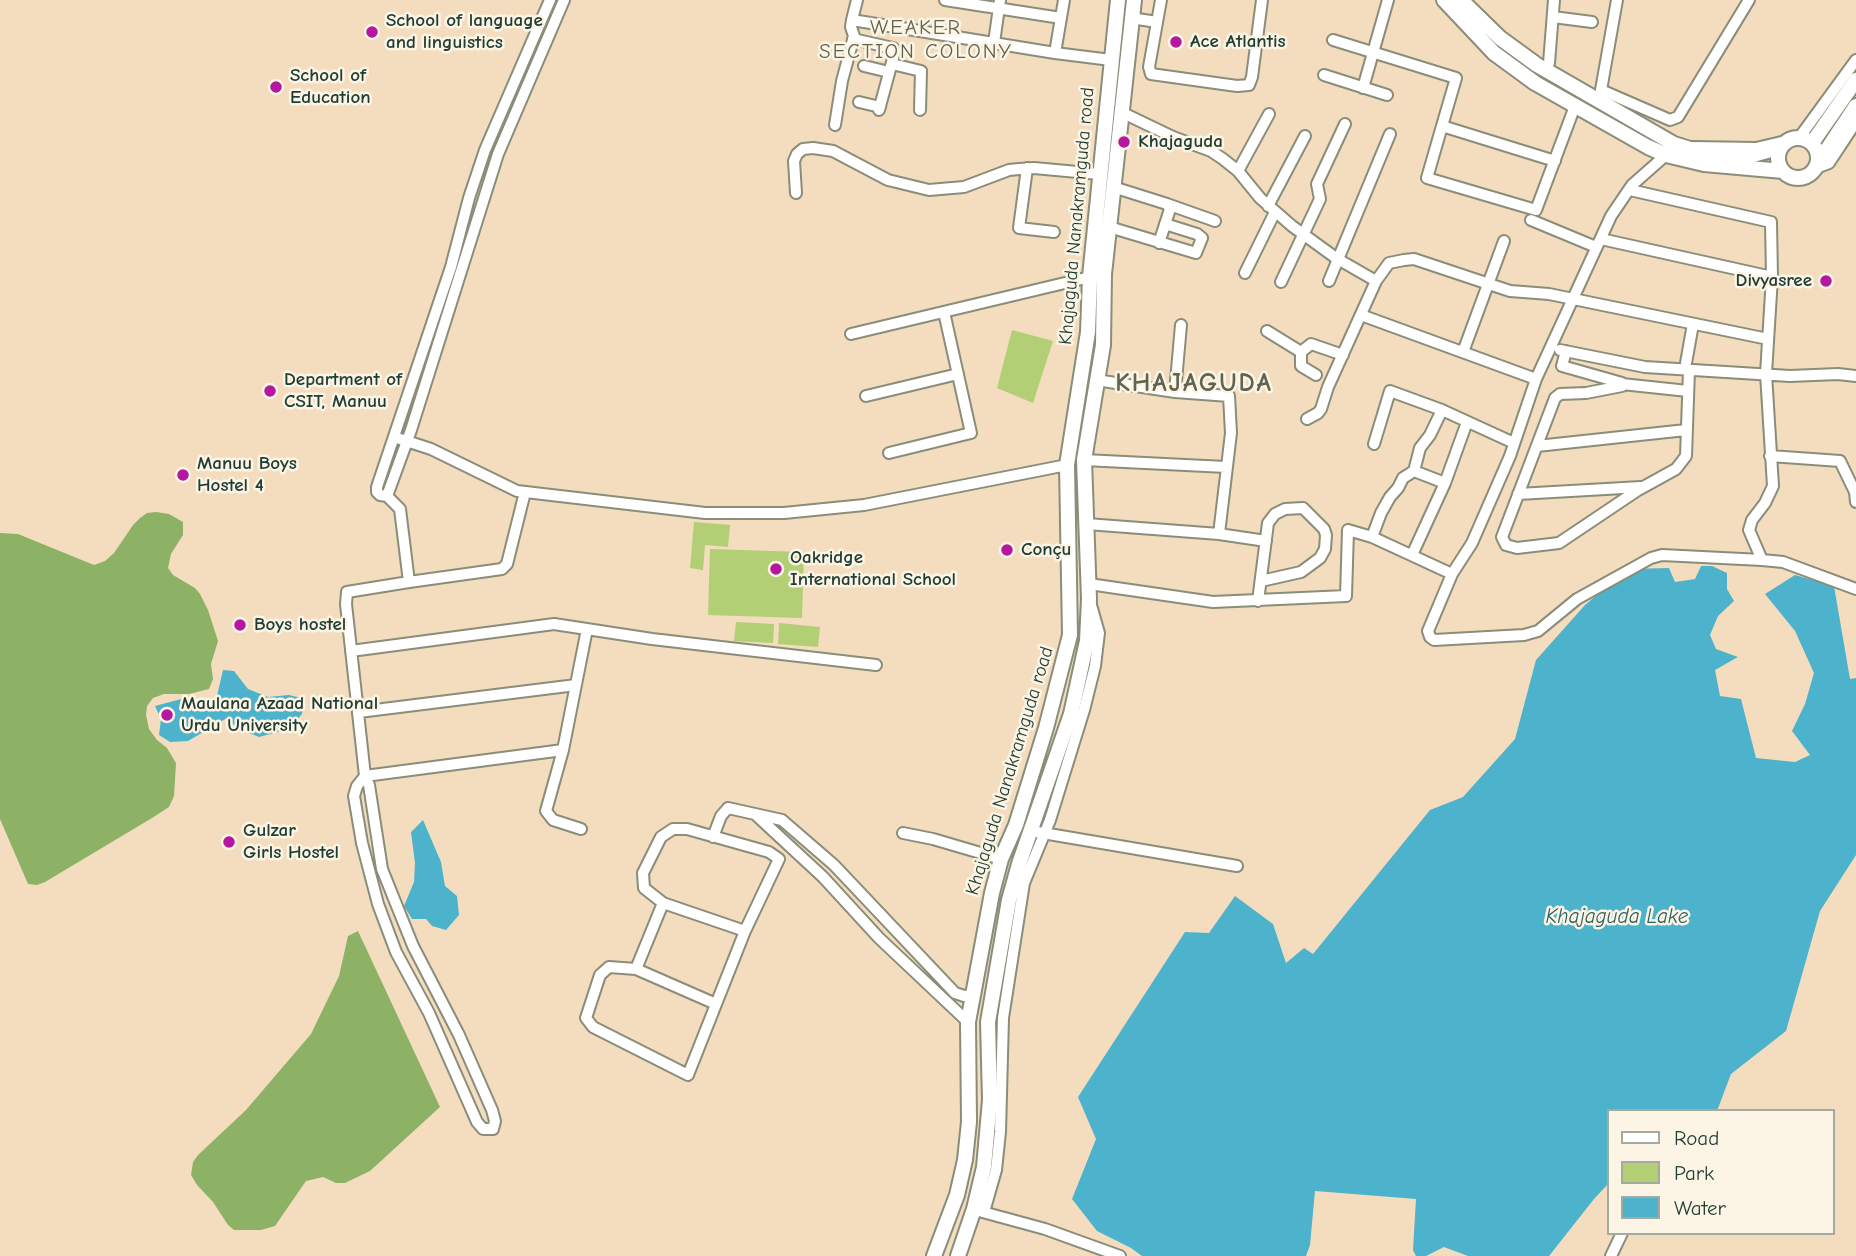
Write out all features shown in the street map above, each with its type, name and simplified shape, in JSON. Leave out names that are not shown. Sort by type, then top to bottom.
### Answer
[{"type":"main road","name":"Khajaguda Nanakramguda road","points":[[934,1256],[957,1195],[965,1160],[969,1122],[968,1022],[992,893],[1046,728],[1070,635],[1068,464],[1088,332],[1099,174],[1118,0]]},
{"type":"main road","name":"Khajaguda Nanakramguda road","points":[[958,1256],[979,1210],[988,1132],[988,1022],[1011,928],[1017,869],[1037,832],[1071,714],[1087,641],[1089,591],[1084,460],[1103,345],[1104,274],[1134,0]]},
{"type":"main road","points":[[1455,2],[1545,70],[1631,112],[1674,144],[1706,153],[1753,155],[1803,148],[1826,151],[1856,106]]},
{"type":"main road","points":[[1455,2],[1494,53],[1535,83],[1666,155],[1704,164],[1783,172]]},
{"type":"main road","points":[[1803,148],[1811,174],[1800,178],[1788,176],[1783,172],[1778,160],[1803,148],[1856,80]]},
{"type":"street","points":[[382,494],[394,436],[451,267],[485,150],[550,0]]},
{"type":"street","points":[[382,494],[407,442],[498,154],[564,0]]},
{"type":"street","points":[[835,124],[853,39],[852,20],[857,0]]},
{"type":"street","points":[[945,0],[1000,4],[1061,18]]},
{"type":"street","points":[[1055,53],[1064,0]]},
{"type":"street","points":[[1161,0],[1149,67],[1151,74],[1237,86],[1249,85],[1252,77],[1262,0]]},
{"type":"street","points":[[1363,88],[1388,0]]},
{"type":"street","points":[[1545,70],[1549,63],[1554,0]]},
{"type":"street","points":[[1617,0],[1601,90],[1631,112],[1670,120],[1678,117],[1749,0]]},
{"type":"street","points":[[994,43],[1000,4]]},
{"type":"street","points":[[1131,18],[1157,22]]},
{"type":"street","points":[[1553,18],[1592,22]]},
{"type":"street","points":[[852,20],[1111,60]]},
{"type":"street","points":[[853,39],[894,49],[880,108],[859,102]]},
{"type":"street","points":[[1334,40],[1456,78],[1427,178],[1535,209],[1575,106]]},
{"type":"street","points":[[1856,60],[1803,148],[1829,163],[1856,122]]},
{"type":"street","points":[[864,66],[921,71],[920,110]]},
{"type":"street","points":[[1324,75],[1387,95]]},
{"type":"street","points":[[1121,113],[1211,151],[1238,171],[1272,209],[1336,258],[1376,281]]},
{"type":"street","points":[[1238,171],[1269,114]]},
{"type":"street","points":[[1280,282],[1320,199],[1317,184],[1345,124]]},
{"type":"street","points":[[1442,126],[1555,161]]},
{"type":"street","points":[[1329,281],[1336,258],[1390,134]]},
{"type":"street","points":[[1245,273],[1305,136]]},
{"type":"street","points":[[796,193],[794,161],[803,149],[813,148],[833,151],[888,180],[929,190],[964,187],[1009,170],[1027,168],[1099,174]]},
{"type":"street","points":[[1666,155],[1629,190],[1611,216],[1536,379],[1514,443],[1472,543],[1452,574],[1428,631],[1430,637],[1434,640],[1524,635],[1538,631],[1577,599],[1651,558],[1662,555],[1783,562],[1856,589]]},
{"type":"street","points":[[1027,168],[1019,228],[1055,232]]},
{"type":"street","points":[[1113,187],[1215,221]]},
{"type":"street","points":[[1629,190],[1771,222],[1772,277],[1766,374],[1773,486],[1765,503],[1752,520],[1749,530],[1762,560]]},
{"type":"street","points":[[1159,243],[1170,209],[1167,204]]},
{"type":"street","points":[[1531,220],[1598,243],[1772,277]]},
{"type":"street","points":[[1109,227],[1196,253],[1202,238],[1165,224]]},
{"type":"street","points":[[1463,352],[1504,241]]},
{"type":"street","points":[[1307,419],[1321,409],[1328,387],[1376,281],[1389,263],[1414,259],[1510,291],[1549,294],[1768,339]]},
{"type":"street","points":[[851,334],[1090,276]]},
{"type":"street","points":[[889,453],[971,433],[944,312]]},
{"type":"street","points":[[1361,315],[1536,379]]},
{"type":"street","points":[[1622,384],[1586,393],[1560,394],[1555,398],[1502,537],[1506,545],[1517,548],[1559,543],[1676,469],[1686,456],[1688,366],[1693,324]]},
{"type":"street","points":[[1175,392],[1181,325]]},
{"type":"street","points":[[1268,331],[1301,352]]},
{"type":"street","points":[[1301,352],[1311,344],[1343,355]]},
{"type":"street","points":[[1550,348],[1646,367],[1688,366],[1790,376],[1856,376]]},
{"type":"street","points":[[1566,351],[1562,366],[1622,384],[1688,391]]},
{"type":"street","points":[[1301,352],[1301,366],[1316,375]]},
{"type":"street","points":[[866,396],[958,374]]},
{"type":"street","points":[[1096,380],[1175,392],[1229,396],[1231,433],[1219,534]]},
{"type":"street","points":[[1374,444],[1390,391],[1442,410],[1514,443]]},
{"type":"street","points":[[1371,537],[1390,497],[1403,478],[1414,471],[1420,447],[1430,435],[1442,410]]},
{"type":"street","points":[[1412,555],[1445,483],[1467,422]]},
{"type":"street","points":[[1537,446],[1686,430]]},
{"type":"street","points":[[394,436],[431,449],[517,491],[705,513],[784,513],[864,505],[1068,464]]},
{"type":"street","points":[[1770,456],[1840,461],[1855,492],[1856,502]]},
{"type":"street","points":[[1084,460],[1226,467]]},
{"type":"street","points":[[1414,471],[1445,483]]},
{"type":"street","points":[[1518,494],[1644,487]]},
{"type":"street","points":[[525,492],[507,564],[502,569],[347,592],[346,604],[365,776],[369,785],[375,832],[386,879],[413,946],[459,1035],[492,1110],[495,1121],[493,1129],[484,1129],[477,1122],[429,1013],[396,952],[362,843],[354,796],[357,786],[365,776],[563,750]]},
{"type":"street","points":[[382,494],[400,509],[408,582]]},
{"type":"street","points":[[1258,601],[1268,523],[1275,514],[1303,508],[1324,529],[1325,549],[1320,558],[1301,572],[1261,581]]},
{"type":"street","points":[[1087,524],[1219,534],[1266,541]]},
{"type":"street","points":[[1089,591],[1194,600],[1258,601],[1346,596],[1348,530],[1371,537],[1452,574]]},
{"type":"street","points":[[351,651],[542,625],[565,625],[652,639],[876,665]]},
{"type":"street","points":[[581,829],[553,820],[546,811],[563,750],[587,629]]},
{"type":"street","points":[[359,712],[576,685]]},
{"type":"street","points":[[715,837],[728,808],[782,820],[834,865],[955,993],[973,995]]},
{"type":"street","points":[[754,813],[823,877],[879,937],[968,1022]]},
{"type":"street","points":[[716,1004],[636,969],[616,967],[603,971],[586,1018],[593,1027],[688,1075],[745,931],[779,859],[769,852],[679,828],[673,829],[661,838],[643,873],[644,888],[663,903],[745,931]]},
{"type":"street","points":[[1037,832],[1237,866]]},
{"type":"street","points":[[903,833],[1001,859]]},
{"type":"street","points":[[636,969],[663,903]]},
{"type":"street","points":[[979,1210],[1045,1229],[1120,1256]]},
{"type":"street","points":[[1611,1256],[1621,1235]]},
{"type":"green space","points":[[1012,330],[1053,341],[1033,403],[997,388]]},
{"type":"green space","points":[[147,513],[169,514],[183,522],[183,535],[171,554],[168,568],[173,575],[200,594],[218,641],[211,664],[213,679],[209,689],[189,694],[164,694],[153,698],[147,706],[149,729],[167,748],[176,763],[174,796],[169,807],[152,818],[45,882],[28,884],[0,819],[0,533],[18,534],[94,565],[105,561],[114,553],[140,518]]},
{"type":"green space","points":[[694,522],[730,525],[728,547],[705,545],[703,570],[690,568]]},
{"type":"green space","points":[[710,549],[804,552],[802,618],[708,615]]},
{"type":"green space","points":[[736,622],[774,624],[773,643],[734,641]]},
{"type":"green space","points":[[779,623],[820,627],[818,647],[778,644]]},
{"type":"green space","points":[[358,931],[440,1107],[370,1171],[345,1183],[336,1183],[323,1177],[306,1181],[275,1226],[261,1230],[234,1230],[197,1185],[191,1175],[193,1162],[246,1110],[311,1034],[339,976],[348,936]]},
{"type":"water","name":"Khajaguda Lake","points":[[1701,566],[1712,566],[1727,573],[1727,589],[1734,601],[1718,616],[1710,635],[1716,649],[1738,657],[1715,670],[1720,696],[1741,699],[1756,758],[1795,762],[1810,755],[1792,731],[1805,704],[1814,673],[1795,631],[1765,594],[1795,575],[1834,586],[1850,679],[1856,678],[1856,855],[1820,911],[1786,1031],[1731,1074],[1718,1109],[1608,1109],[1608,1184],[1549,1256],[1468,1256],[1444,1247],[1426,1256],[1416,1256],[1413,1250],[1416,1199],[1315,1191],[1310,1245],[1306,1256],[1142,1256],[1097,1231],[1072,1199],[1096,1139],[1078,1097],[1185,932],[1209,933],[1235,896],[1273,924],[1286,963],[1304,948],[1313,954],[1430,810],[1463,797],[1515,739],[1536,660],[1585,605],[1628,569],[1669,568],[1675,582],[1695,579]]},
{"type":"water","points":[[223,670],[234,671],[248,689],[268,697],[289,695],[305,699],[302,714],[289,729],[259,737],[237,728],[227,718],[188,741],[170,742],[159,735],[161,719],[155,706],[185,698],[203,705],[217,696]]},
{"type":"water","points":[[423,820],[441,862],[445,886],[457,896],[459,915],[446,930],[432,926],[426,919],[412,919],[404,906],[414,882],[415,863],[411,832]]},
{"type":"place","name":"School of language and linguistics","points":[[372,32]]},
{"type":"place","name":"Ace Atlantis","points":[[1176,42]]},
{"type":"place","name":"School of Education","points":[[276,87]]},
{"type":"place","name":"Khajaguda","points":[[1124,142]]},
{"type":"place","name":"Divyasree","points":[[1826,281]]},
{"type":"place","name":"Department of CSIT, Manuu","points":[[270,391]]},
{"type":"place","name":"Manuu Boys Hostel 4","points":[[183,475]]},
{"type":"place","name":"Conçu","points":[[1007,550]]},
{"type":"place","name":"Oakridge International School","points":[[776,569]]},
{"type":"place","name":"Boys hostel","points":[[240,625]]},
{"type":"place","name":"Maulana Azaad National Urdu University","points":[[167,715]]},
{"type":"place","name":"Gulzar Girls Hostel","points":[[229,842]]},
{"type":"district","name":"WEAKER SECTION COLONY","points":[[916,40]]},
{"type":"district","name":"KHAJAGUDA","points":[[1194,384]]}]
